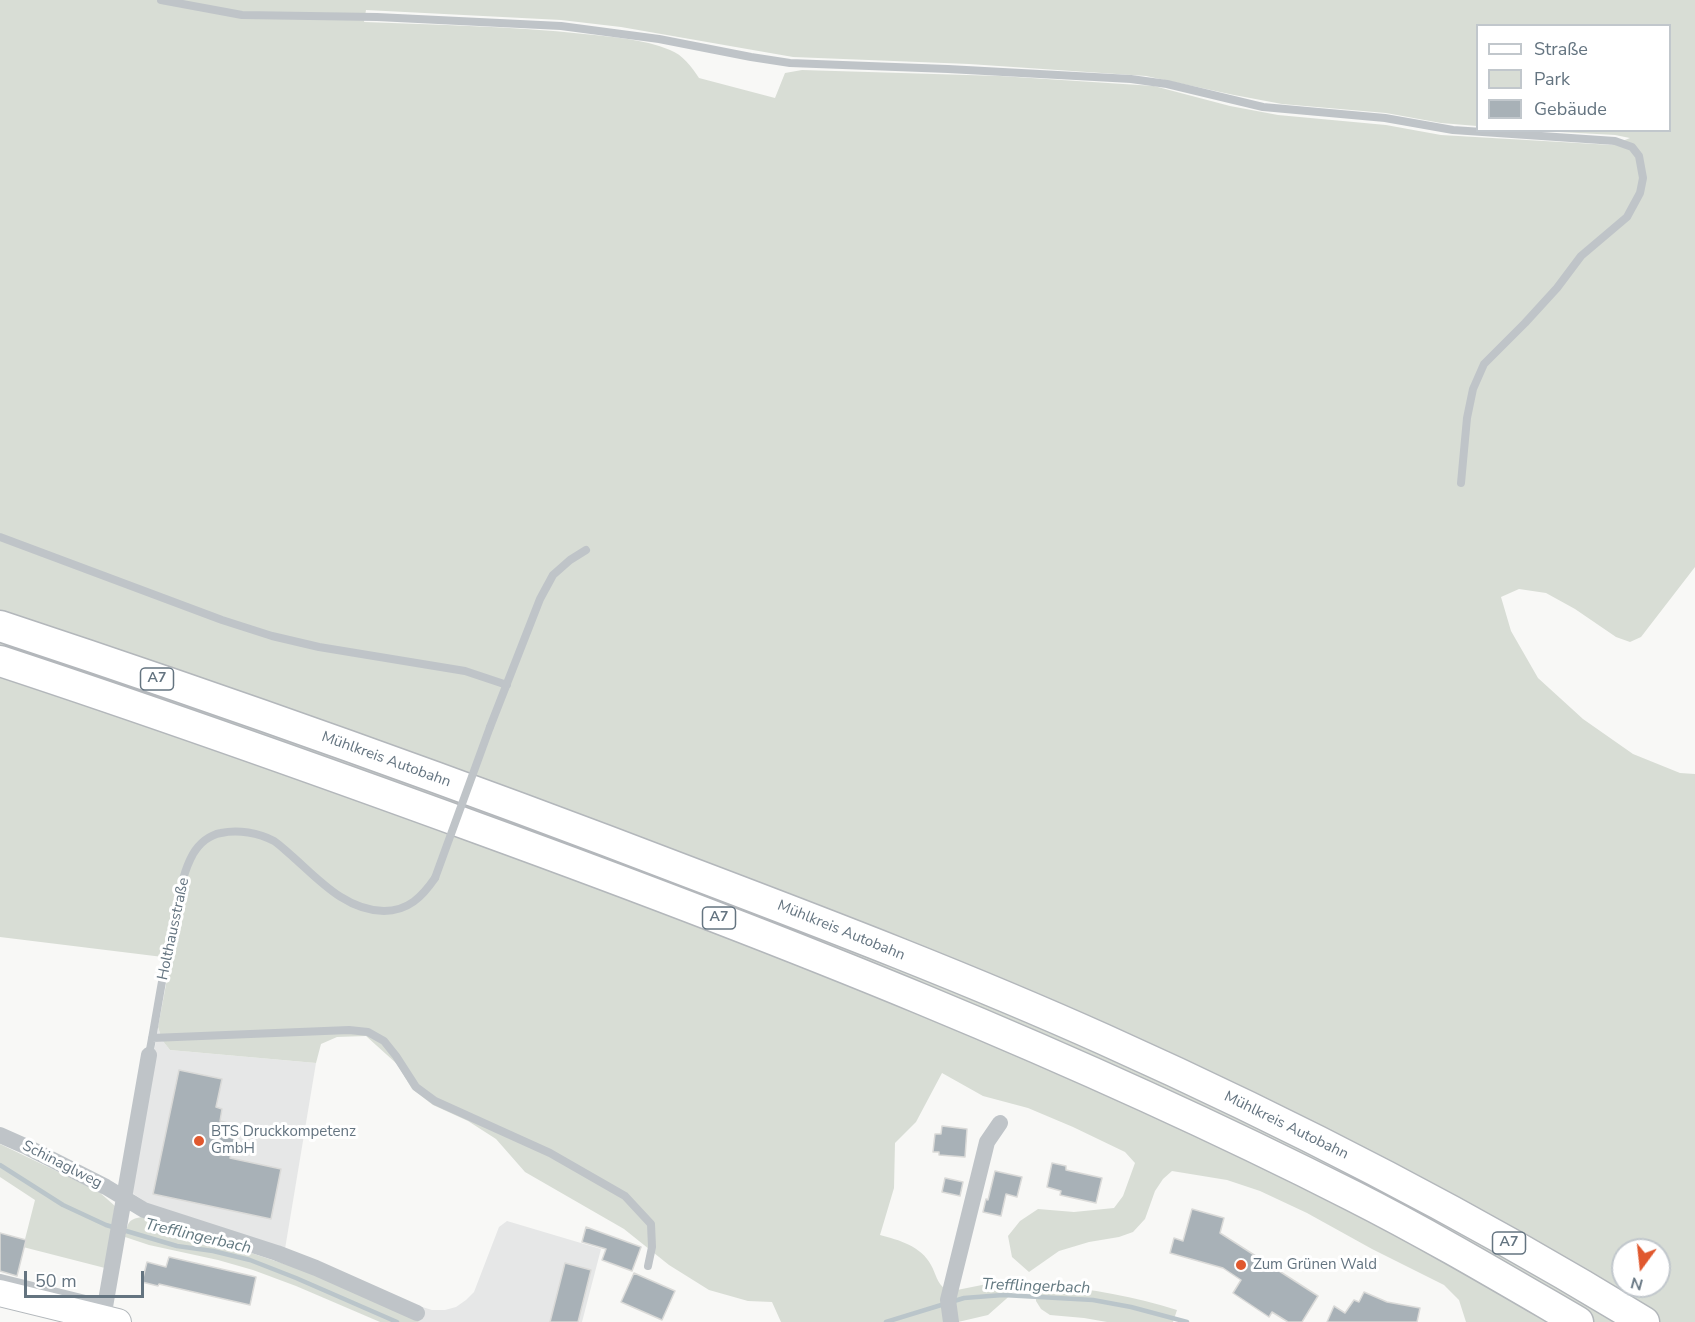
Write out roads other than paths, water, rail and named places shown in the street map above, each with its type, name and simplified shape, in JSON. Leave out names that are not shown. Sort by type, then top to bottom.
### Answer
[{"type":"highway","name":"Mühlkreis Autobahn","points":[[0,626],[314,734],[573,828],[918,961],[1099,1038],[1206,1087],[1362,1164],[1479,1227],[1644,1322]]},
{"type":"highway","name":"A7","points":[[0,661],[345,780],[555,856],[761,934],[936,1005],[1085,1068],[1278,1158],[1458,1252],[1578,1322]]},
{"type":"main road","points":[[0,1293],[109,1315]]},
{"type":"street","name":"Holthausstraße","points":[[109,1315],[116,1242],[149,1055]]},
{"type":"street","points":[[951,1321],[948,1300],[987,1142],[1000,1123]]},
{"type":"street","name":"Schinaglweg","points":[[0,1135],[67,1167],[123,1198]]},
{"type":"street","points":[[123,1198],[144,1210],[230,1237],[316,1268],[417,1313]]},
{"type":"lane","points":[[161,0],[242,15],[377,17],[561,26],[659,39],[790,63],[1131,79],[1167,84],[1263,107],[1385,118],[1453,130],[1476,132]]},
{"type":"lane","points":[[1461,483],[1467,418],[1473,389],[1484,364],[1526,323],[1581,256],[1627,218],[1640,193],[1643,178],[1640,156],[1632,147],[1615,141],[1482,132]]},
{"type":"lane","points":[[0,537],[222,620],[272,636],[318,647],[465,671],[507,685]]},
{"type":"lane","name":"Holthausstraße","points":[[149,1055],[168,948],[185,874],[192,855],[200,843],[220,832],[256,833],[276,842],[337,895],[355,905],[373,911],[392,911],[409,905],[424,893],[435,878],[540,599],[553,575],[586,550]]},
{"type":"lane","points":[[152,1038],[349,1030],[368,1032],[384,1041],[416,1087],[435,1101],[550,1153],[626,1196],[651,1224],[652,1247],[648,1266]]},
{"type":"lane","points":[[0,1278],[109,1315]]},
{"type":"waterway","name":"Trefflingerbach","points":[[0,1165],[63,1205],[106,1225],[177,1246],[213,1251],[250,1260],[397,1322]]},
{"type":"waterway","name":"Trefflingerbach","points":[[886,1322],[964,1298],[1003,1295],[1093,1300],[1131,1307],[1187,1322]]},
{"type":"place","name":"BTS Druckkompetenz GmbH","points":[[199,1141]]},
{"type":"place","name":"Zum Grünen Wald","points":[[1241,1265]]}]
